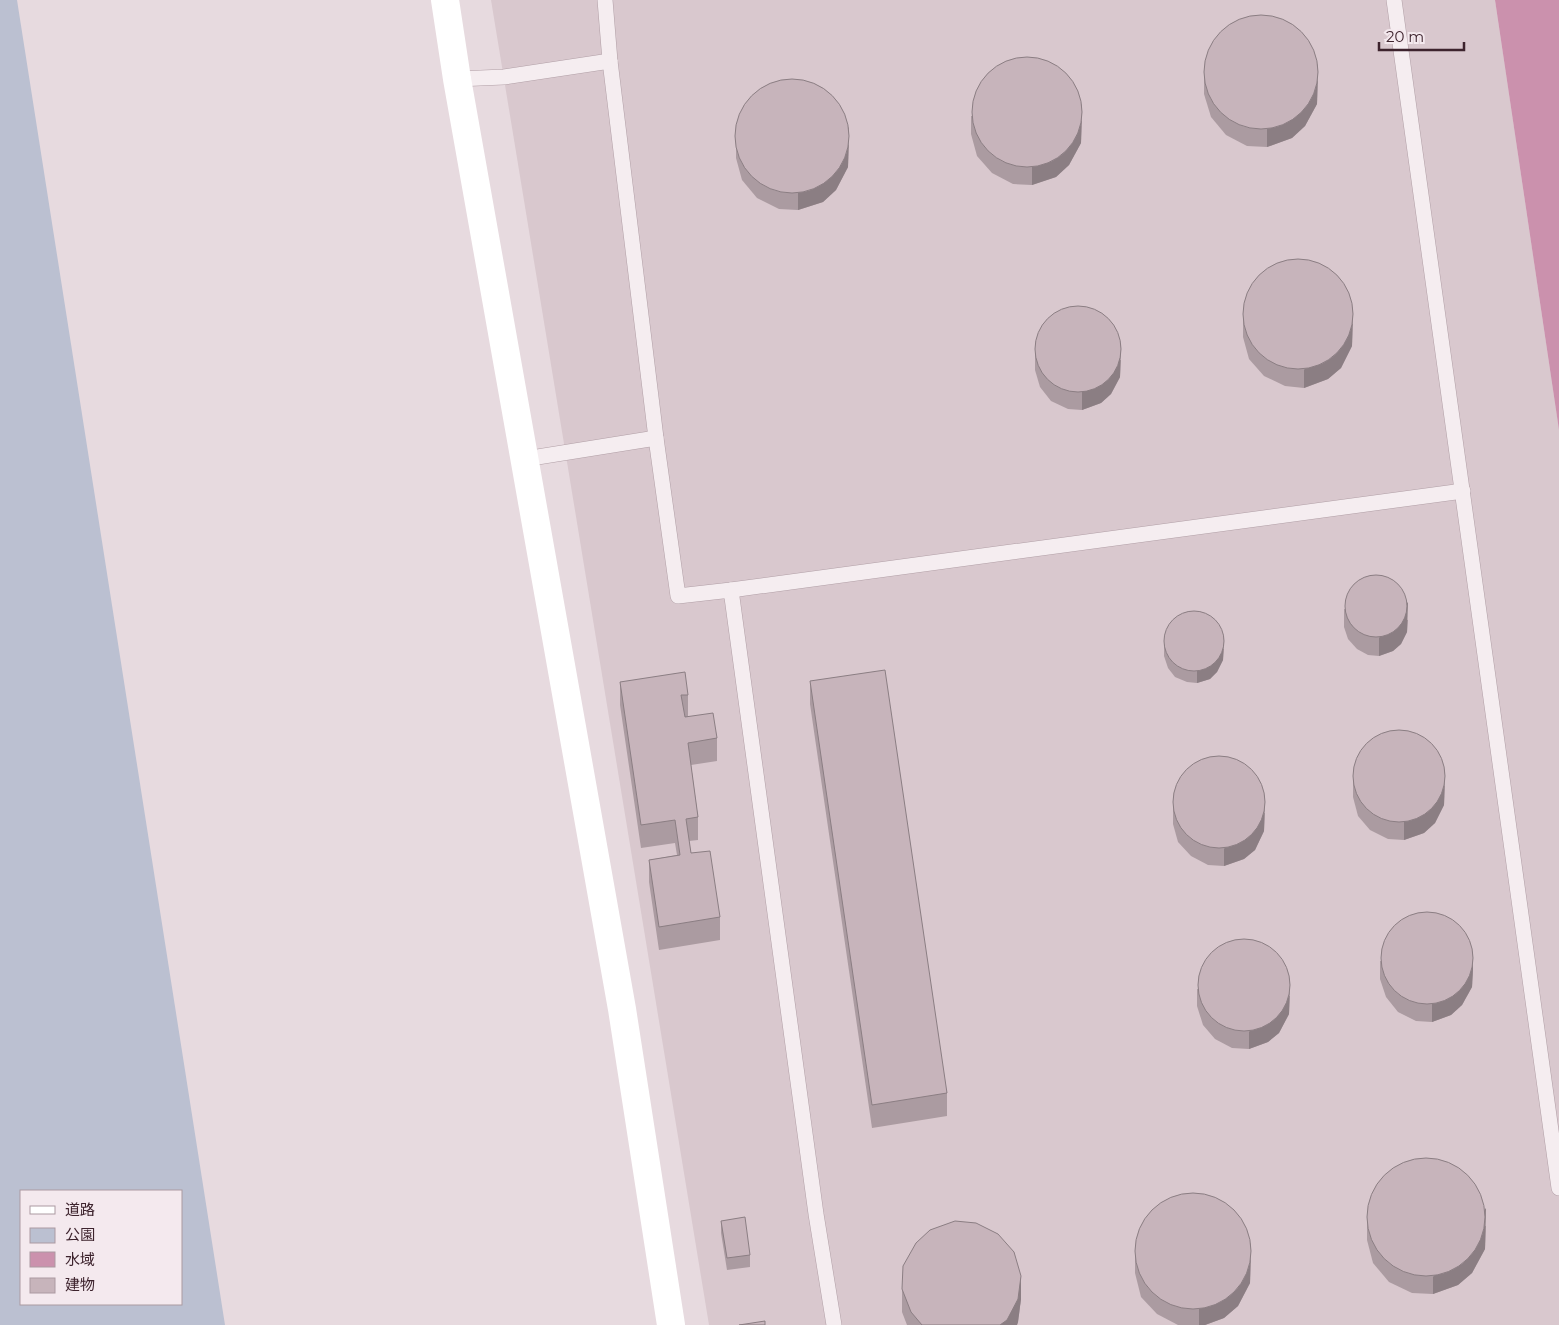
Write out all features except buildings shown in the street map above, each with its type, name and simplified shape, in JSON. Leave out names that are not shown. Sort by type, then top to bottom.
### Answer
[{"type":"street","points":[[445,0],[457,79],[622,1009],[671,1325]]},
{"type":"lane","points":[[605,0],[610,60],[656,438],[678,596],[1462,491]]},
{"type":"lane","points":[[1394,0],[1559,1188]]},
{"type":"lane","points":[[457,79],[504,77],[610,60]]},
{"type":"lane","points":[[525,459],[656,438]]},
{"type":"lane","points":[[731,590],[816,1214],[834,1325]]},
{"type":"shaded area","points":[[491,0],[1495,0],[1559,430],[1559,1325],[709,1325]]},
{"type":"green space","points":[[0,0],[17,0],[225,1325],[0,1325]]},
{"type":"water","points":[[1495,0],[1559,0],[1559,430]]}]
